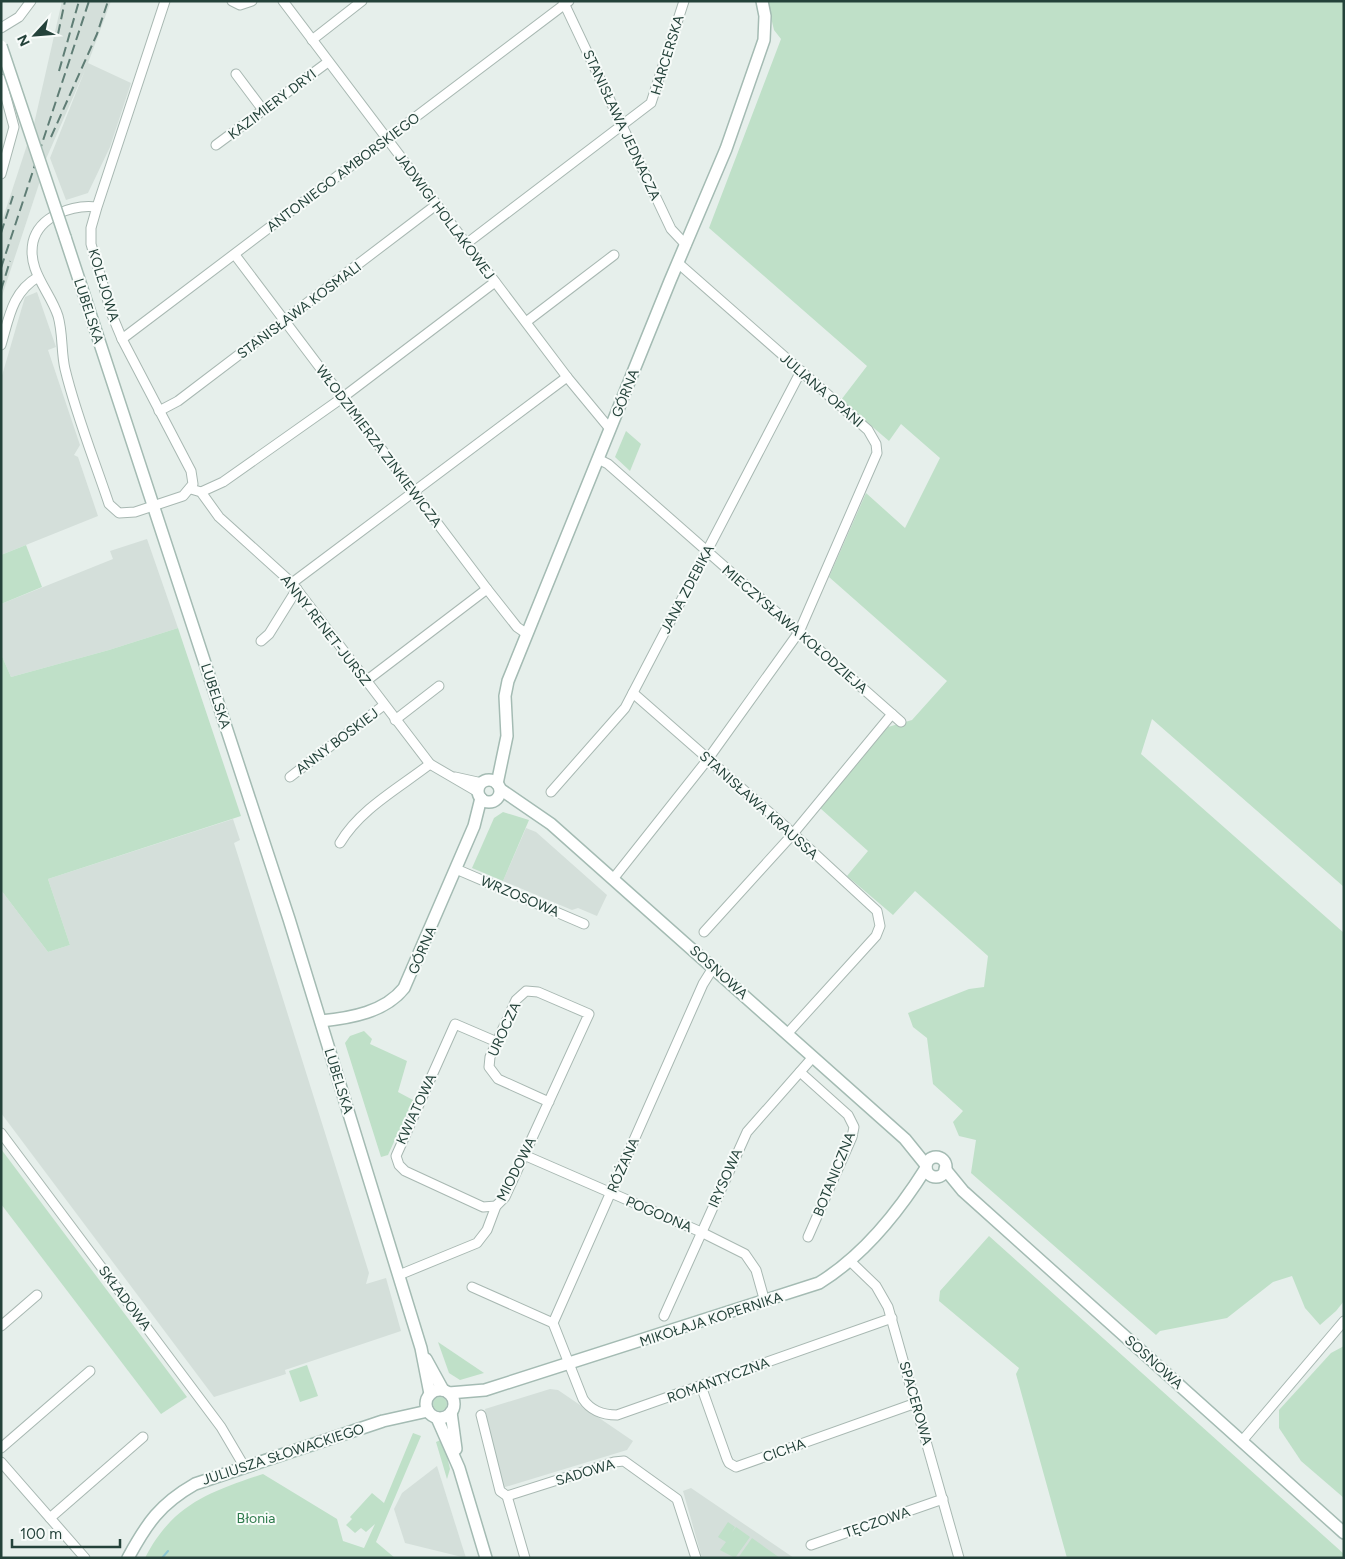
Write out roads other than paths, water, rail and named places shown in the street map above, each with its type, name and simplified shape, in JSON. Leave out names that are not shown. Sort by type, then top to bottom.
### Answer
[{"type":"street","points":[[1,28],[19,17],[31,1]]},
{"type":"street","name":"KOLEJOWA","points":[[165,1],[90,237],[93,256],[122,339],[193,477],[191,489]]},
{"type":"street","points":[[232,1],[240,5],[252,1]]},
{"type":"street","name":"JADWIGI HOLLAKOWEJ","points":[[284,1],[328,62],[567,377],[610,428]]},
{"type":"street","points":[[312,40],[362,1]]},
{"type":"street","name":"HARCERSKA","points":[[466,244],[622,125],[654,98],[684,1]]},
{"type":"street","name":"GÓRNA","points":[[321,1021],[378,1008],[400,993],[408,981],[504,753],[507,736],[505,696],[508,681],[610,428],[726,149],[764,36],[765,16],[762,1]]},
{"type":"street","name":"STANISŁAWA JEDNACZA","points":[[566,2],[672,230],[686,244]]},
{"type":"street","name":"ANTONIEGO AMBORSKIEGO","points":[[122,339],[566,2]]},
{"type":"street","name":"LUBELSKA","points":[[1,46],[321,1021],[421,1348],[431,1406],[459,1468],[486,1558]]},
{"type":"street","name":"KAZIMIERY DRYI","points":[[216,145],[328,62]]},
{"type":"street","points":[[236,74],[263,110]]},
{"type":"street","points":[[1,79],[14,127],[1,174]]},
{"type":"street","name":"STANISŁAWA KOSMALI","points":[[159,411],[178,401],[436,205]]},
{"type":"street","points":[[98,207],[76,208],[44,221],[35,235],[32,250],[34,268],[58,317],[66,370],[110,506],[119,513],[124,514],[183,496],[191,489],[202,492],[223,482],[342,398],[495,282]]},
{"type":"street","points":[[526,322],[614,254]]},
{"type":"street","name":"WŁODZIMIERZA ZINKIEWICZA","points":[[235,255],[487,589],[518,627],[527,634]]},
{"type":"street","name":"JULIANA OPANI","points":[[613,879],[708,758],[798,632],[877,454],[876,444],[868,430],[678,263]]},
{"type":"street","points":[[1,345],[17,295],[27,284],[38,277]]},
{"type":"street","name":"JANA ZDEBIKA","points":[[552,792],[625,708],[801,371]]},
{"type":"street","points":[[262,641],[269,634],[295,586],[414,492],[567,377]]},
{"type":"street","name":"MIECZYSŁAWA KOŁODZIEJA","points":[[598,459],[608,464],[901,722]]},
{"type":"street","name":"ANNY RENET-JURSZ","points":[[202,492],[219,516],[295,586],[384,706],[430,764],[454,777],[489,791]]},
{"type":"street","points":[[366,681],[487,589]]},
{"type":"street","name":"ANNY BOSKIEJ","points":[[395,720],[439,686]]},
{"type":"street","name":"STANISŁAWA KRAUSSA","points":[[633,693],[873,906],[880,921],[876,936],[787,1034]]},
{"type":"street","name":"ANNY BOSKIEJ","points":[[290,777],[384,706]]},
{"type":"street","points":[[704,932],[792,835],[892,714]]},
{"type":"street","points":[[340,843],[369,810],[430,764]]},
{"type":"street","name":"SOSNOWA","points":[[489,791],[530,809],[551,824],[813,1057],[905,1140],[934,1169],[963,1191],[1344,1533]]},
{"type":"street","name":"WRZOSOWA","points":[[456,869],[584,924]]},
{"type":"street","name":"RÓŻANA","points":[[553,1323],[703,984],[713,968]]},
{"type":"street","name":"UROCZA","points":[[549,1102],[494,1075],[489,1062],[516,1000],[526,991],[538,992],[589,1014]]},
{"type":"street","name":"MIODOWA","points":[[399,1275],[478,1243],[487,1230],[496,1206],[505,1197],[589,1014]]},
{"type":"street","name":"KWIATOWA","points":[[496,1206],[483,1207],[405,1171],[398,1165],[396,1156],[455,1024],[497,1042]]},
{"type":"street","name":"IRYSOWA","points":[[664,1316],[747,1132],[813,1057]]},
{"type":"street","name":"BOTANICZNA","points":[[800,1072],[848,1115],[854,1127],[852,1137],[808,1237]]},
{"type":"street","name":"SKŁADOWA","points":[[1,1133],[220,1426],[244,1466]]},
{"type":"street","name":"POGODNA","points":[[524,1155],[701,1232],[745,1254],[751,1261],[764,1302]]},
{"type":"street","name":"MIKOŁAJA KOPERNIKA","points":[[485,1390],[446,1391],[431,1406],[445,1417],[452,1409],[485,1390],[819,1283],[850,1261],[934,1169]]},
{"type":"street","name":"SPACEROWA","points":[[850,1261],[879,1290],[892,1318],[960,1558]]},
{"type":"street","points":[[472,1287],[553,1323],[568,1364]]},
{"type":"street","points":[[1,1326],[37,1295]]},
{"type":"street","name":"ROMANTYCZNA","points":[[568,1364],[586,1402],[594,1410],[610,1415],[624,1414],[892,1318]]},
{"type":"street","points":[[1242,1440],[1343,1325]]},
{"type":"street","name":"LUBELSKA","points":[[421,1348],[446,1391],[453,1399],[452,1409],[459,1468]]},
{"type":"street","points":[[1,1448],[90,1371]]},
{"type":"street","name":"CICHA","points":[[701,1386],[726,1459],[729,1464],[736,1467],[916,1403]]},
{"type":"street","name":"JULIUSZA SŁOWACKIEGO","points":[[128,1558],[146,1526],[164,1504],[195,1484],[244,1466],[431,1406]]},
{"type":"street","points":[[481,1415],[500,1491],[506,1496],[525,1558]]},
{"type":"street","points":[[50,1518],[143,1437]]},
{"type":"street","name":"SADOWA","points":[[506,1496],[614,1462],[624,1461],[669,1492],[680,1505],[696,1558]]},
{"type":"street","points":[[1,1462],[85,1558]]},
{"type":"street","name":"TĘCZOWA","points":[[811,1545],[943,1499]]},
{"type":"waterway","points":[[162,1558],[168,1551]]},
{"type":"railway","points":[[58,34],[65,1]]},
{"type":"railway","points":[[59,71],[79,1]]},
{"type":"railway","points":[[1,268],[89,1]]},
{"type":"railway","points":[[51,137],[97,34],[108,1]]},
{"type":"railway","points":[[1,233],[13,196]]},
{"type":"railway","points":[[1,290],[10,261]]},
{"type":"park label","name":"Błonia","points":[[256,1518]]}]
